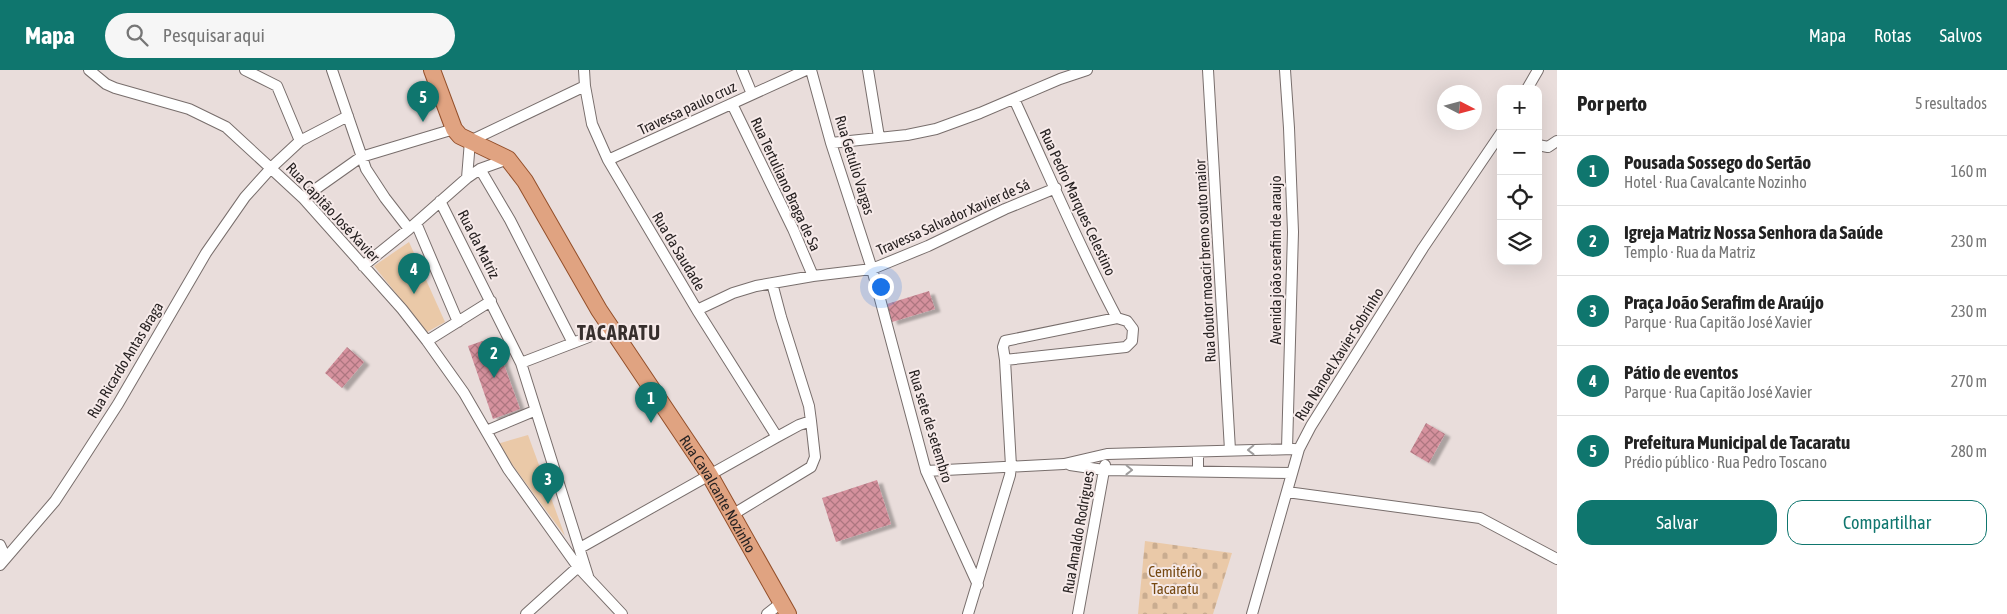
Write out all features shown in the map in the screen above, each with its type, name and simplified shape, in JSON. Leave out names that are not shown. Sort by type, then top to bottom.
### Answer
[{"type":"main road","points":[[432,70],[454,129],[460,136],[508,159]]},
{"type":"main road","name":"Rua Cavalcante Nozinho","points":[[508,159],[536,200],[599,310],[710,474],[784,608]]},
{"type":"street","name":"Rua Capitão José Xavier","points":[[89,70],[106,84],[115,88],[189,109],[226,127],[272,167],[303,198],[427,341],[451,373],[508,469],[578,567],[622,614]]},
{"type":"street","points":[[245,70],[277,86],[300,141]]},
{"type":"street","points":[[332,70],[361,157],[374,183],[413,226],[458,322]]},
{"type":"street","name":"Rua da Saudade","points":[[584,70],[592,124],[608,160],[697,310],[777,436]]},
{"type":"street","points":[[742,70],[752,94]]},
{"type":"street","name":"Travessa paulo cruz","points":[[608,160],[806,70]]},
{"type":"street","name":"Rua Getulio Vargas","points":[[811,70],[831,143],[872,269]]},
{"type":"street","points":[[868,70],[879,137]]},
{"type":"street","points":[[831,143],[907,135],[936,129],[1014,99],[1060,74],[1087,70]]},
{"type":"street","name":"Rua doutor moacir breno souto maior","points":[[1208,70],[1230,450]]},
{"type":"street","name":"Avenida joão serafim de araujo","points":[[1285,70],[1293,232],[1287,449]]},
{"type":"street","points":[[1529,85],[1538,70]]},
{"type":"street","points":[[467,178],[470,141],[585,86]]},
{"type":"street","name":"Rua Pedro Marques Celestino","points":[[1005,356],[1126,347],[1132,341],[1132,325],[1127,320],[1117,318],[1095,276],[1014,99]]},
{"type":"street","name":"Rua Tertuliano Braga de Sa","points":[[732,104],[793,229],[813,276]]},
{"type":"street","name":"Rua Ricardo Antas Braga","points":[[3,562],[55,500],[78,466],[118,404],[206,253],[245,197],[272,167],[300,141],[348,116]]},
{"type":"street","points":[[303,198],[361,157],[454,129]]},
{"type":"street","name":"Rua Nanoel Xavier Sobrinho","points":[[1252,614],[1299,449],[1311,426],[1390,300],[1497,139]]},
{"type":"street","points":[[1542,146],[1548,147],[1557,141]]},
{"type":"street","points":[[363,266],[413,226],[467,178],[480,169],[508,159]]},
{"type":"street","points":[[480,169],[510,220],[573,343]]},
{"type":"street","name":"Travessa Salvador Xavier de Sá","points":[[697,310],[733,294],[772,283],[872,269],[928,246],[1005,209],[1056,188]]},
{"type":"street","name":"Rua da Matriz","points":[[440,201],[521,363],[534,411],[589,578]]},
{"type":"street","name":"Rua sete de setembro","points":[[872,269],[926,471],[978,585]]},
{"type":"street","points":[[732,515],[773,492],[811,467],[815,457],[809,406],[772,283]]},
{"type":"street","name":"Rua da Matriz","points":[[427,341],[491,301]]},
{"type":"street","points":[[968,614],[1007,486],[1011,466],[1005,341],[1117,318]]},
{"type":"street","points":[[521,363],[612,328]]},
{"type":"street","points":[[486,431],[534,411]]},
{"type":"street","points":[[580,548],[777,436],[811,421]]},
{"type":"street","points":[[1064,464],[1107,454],[1299,449]]},
{"type":"street","points":[[1198,452],[1198,472]]},
{"type":"street","name":"Rua Amaldo Rodrigues","points":[[1078,614],[1107,454]]},
{"type":"street","points":[[926,471],[1064,464],[1104,470],[1292,473]]},
{"type":"street","points":[[1287,492],[1480,518],[1557,559]]},
{"type":"street","points":[[0,545],[3,562]]},
{"type":"street","points":[[526,614],[578,567]]},
{"type":"street","points":[[767,614],[784,608]]},
{"type":"green space","points":[[409,242],[445,322],[427,332],[374,266]]},
{"type":"green space","points":[[528,435],[565,536],[497,444]]},
{"type":"green space","name":"Cemitério Tacaratu","points":[[1145,541],[1232,553],[1213,614],[1138,614]]},
{"type":"building","points":[[929,291],[935,309],[892,322],[887,304]]},
{"type":"building","points":[[494,337],[520,409],[493,419],[468,346]]},
{"type":"building","points":[[347,347],[364,362],[342,388],[325,373]]},
{"type":"building","points":[[1426,423],[1445,434],[1429,463],[1410,452]]},
{"type":"building","points":[[877,480],[891,524],[836,542],[822,498]]},
{"type":"place","name":"Prefeitura Municipal de Tacaratu","points":[[423,122]]},
{"type":"place","name":"Pátio de eventos","points":[[414,294]]},
{"type":"place","name":"Igreja Matriz Nossa Senhora da Saúde","points":[[494,378]]},
{"type":"place","name":"Pousada Sossego do Sertão","points":[[651,423]]},
{"type":"place","name":"Praça João Serafim de Araújo","points":[[548,504]]},
{"type":"district","name":"TACARATU","points":[[619,332]]}]
